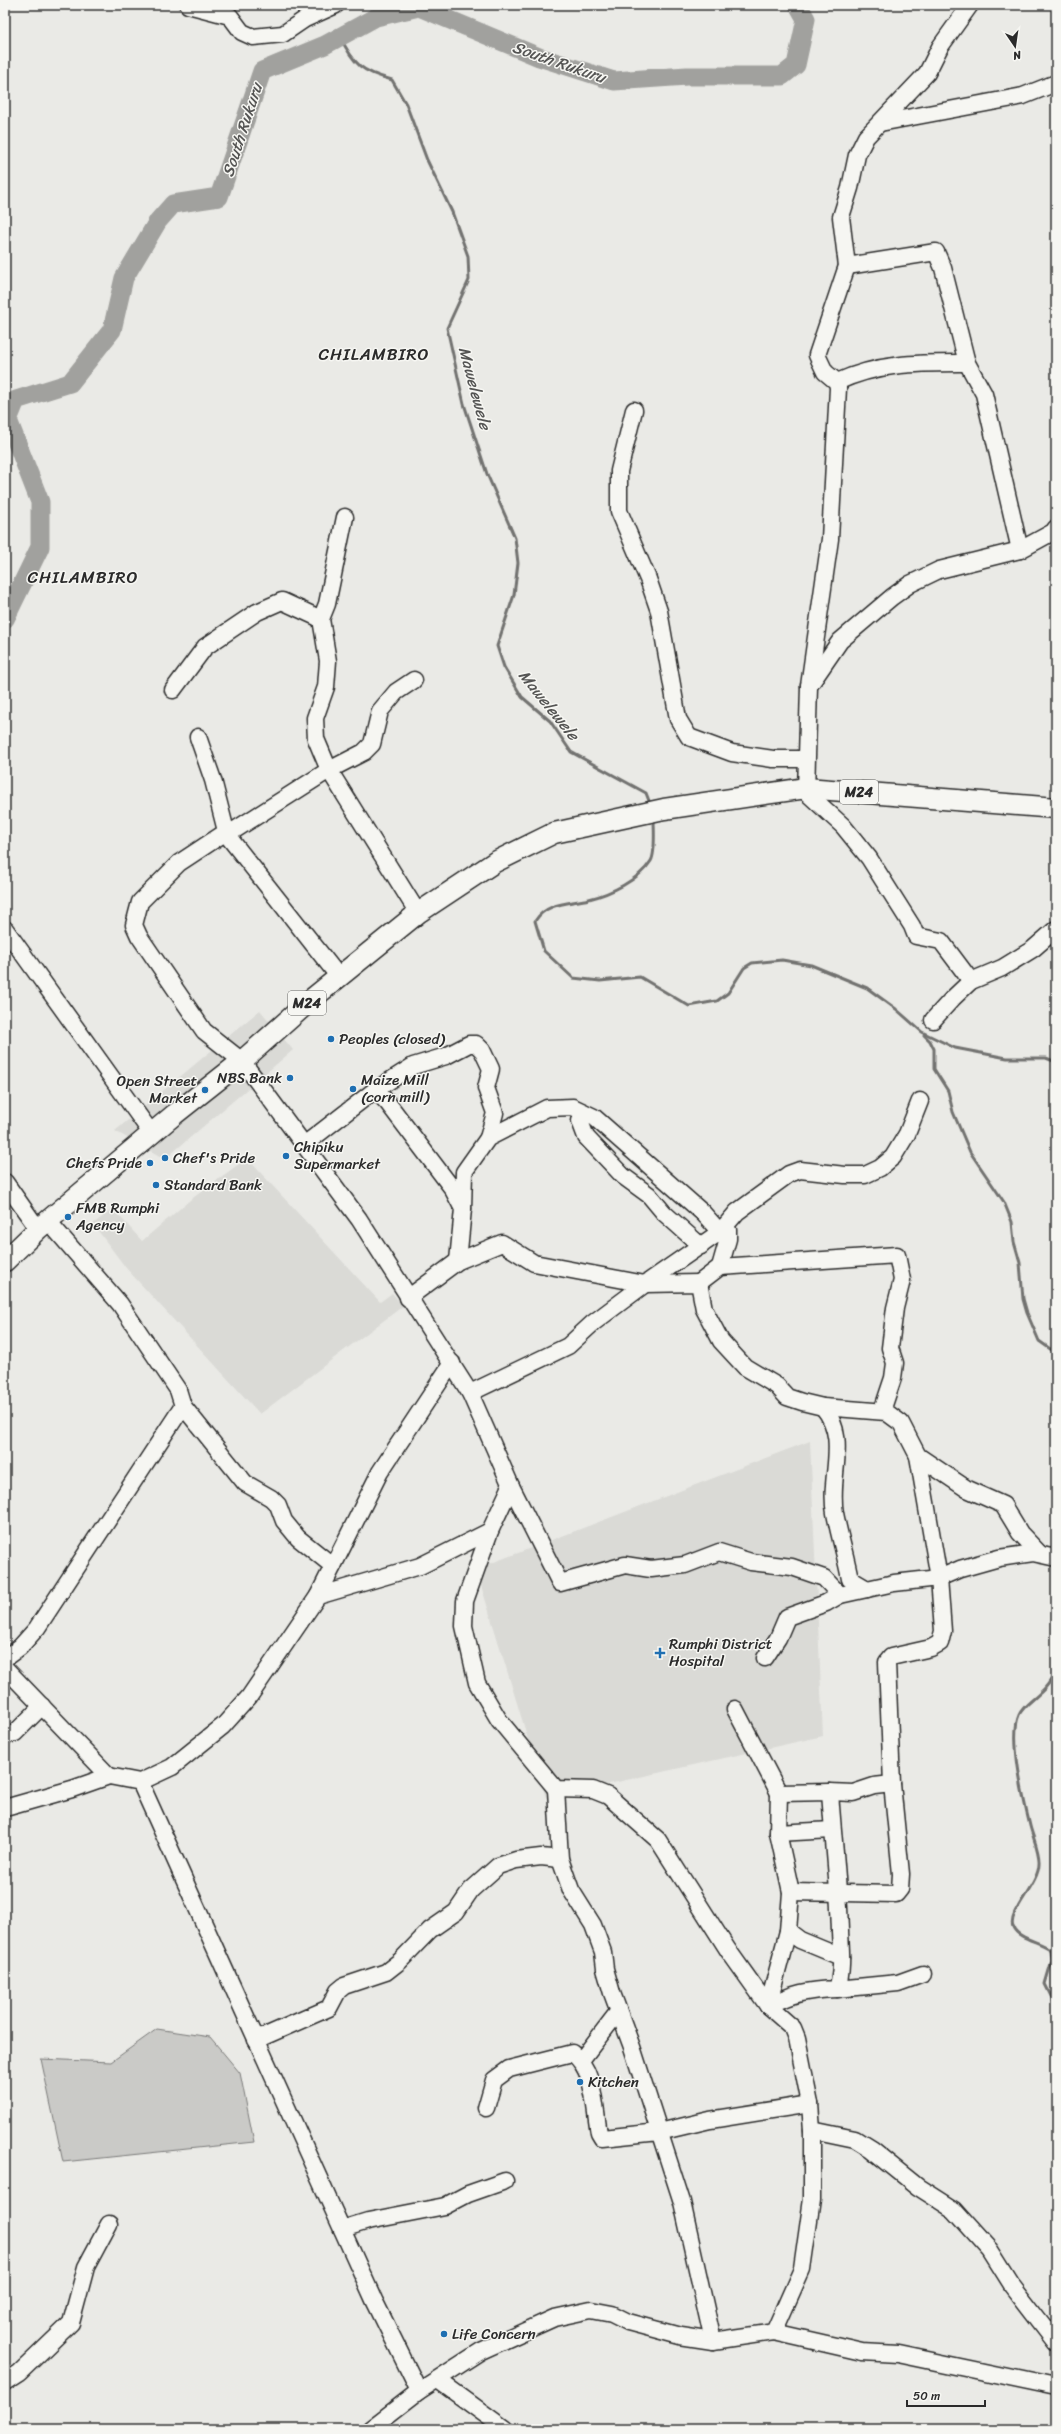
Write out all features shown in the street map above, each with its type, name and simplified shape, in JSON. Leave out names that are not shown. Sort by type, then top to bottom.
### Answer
[{"type":"main road","name":"M24","points":[[5,1261],[43,1225],[242,1061],[339,977],[418,913],[495,862],[554,833],[656,811],[806,788],[1056,808]]},
{"type":"street","points":[[188,5],[230,16],[242,32],[254,37],[283,34],[305,19],[336,5]]},
{"type":"street","points":[[970,5],[940,48],[928,73],[866,137],[857,155],[850,188],[841,217],[847,266],[817,356],[825,372],[837,382],[838,388],[830,539],[809,686],[806,792],[843,826],[869,858],[912,926],[916,936],[924,936],[941,941],[972,981]]},
{"type":"street","points":[[880,123],[1024,96],[1056,83]]},
{"type":"street","points":[[847,266],[936,252],[943,268],[967,363],[984,394],[1020,550]]},
{"type":"street","points":[[837,382],[861,371],[913,363],[967,363]]},
{"type":"street","points":[[634,410],[619,471],[619,511],[648,578],[660,611],[678,719],[689,738],[732,753],[773,759],[806,760]]},
{"type":"street","points":[[345,517],[327,604],[321,619],[328,661],[326,687],[315,718],[316,739],[329,770],[418,913]]},
{"type":"street","points":[[809,686],[840,641],[892,597],[910,584],[939,570],[1020,550],[1055,531]]},
{"type":"street","points":[[172,690],[205,647],[257,612],[282,601],[321,619]]},
{"type":"street","points":[[414,680],[396,692],[380,710],[372,744],[364,752],[329,770],[227,835],[222,834],[179,863],[140,902],[134,925],[138,936],[204,1032],[242,1061],[359,1219],[470,1393],[511,1486],[560,1583],[625,1565],[651,1569],[685,1565],[719,1552],[751,1562],[792,1567],[824,1578],[840,1595]]},
{"type":"street","points":[[198,737],[213,780],[227,835],[339,977]]},
{"type":"street","points":[[5,929],[152,1134]]},
{"type":"street","points":[[933,1020],[953,998],[972,981],[1002,968],[1033,949],[1056,929]]},
{"type":"street","points":[[304,1145],[375,1090],[413,1066],[446,1056],[469,1044],[476,1044],[482,1050],[491,1070],[486,1088],[495,1113],[488,1138],[464,1172],[464,1210],[458,1260]]},
{"type":"street","points":[[375,1090],[387,1102],[452,1188],[464,1210]]},
{"type":"street","points":[[470,1393],[568,1346],[593,1323],[645,1284],[720,1232],[737,1212],[789,1174],[800,1170],[845,1175],[865,1175],[880,1168],[893,1156],[907,1134],[920,1101]]},
{"type":"street","points":[[488,1138],[547,1108],[572,1108],[583,1112],[594,1117],[673,1186],[720,1232]]},
{"type":"street","points":[[583,1112],[580,1121],[586,1137],[623,1176],[649,1194],[664,1213],[701,1246]]},
{"type":"street","points":[[5,1182],[43,1225],[120,1304],[178,1390],[183,1406],[245,1483],[270,1498],[278,1505],[284,1522],[298,1538],[333,1566]]},
{"type":"street","points":[[408,1298],[458,1260],[502,1243],[534,1263],[645,1284],[699,1284],[720,1267],[728,1239],[728,1230],[720,1232]]},
{"type":"street","points":[[720,1267],[897,1255],[902,1280],[895,1308],[890,1348],[895,1363],[882,1411]]},
{"type":"street","points":[[699,1284],[704,1309],[721,1341],[745,1367],[777,1386],[787,1397],[823,1407],[882,1411],[901,1423],[918,1456],[939,1578],[943,1631],[940,1643],[931,1648],[891,1657],[887,1662],[892,1784],[901,1874],[900,1889],[896,1894],[791,1892]]},
{"type":"street","points":[[5,1808],[109,1776],[140,1782],[172,1766],[223,1726],[248,1697],[318,1596],[380,1472],[452,1363]]},
{"type":"street","points":[[5,1658],[20,1647],[37,1628],[183,1406]]},
{"type":"street","points":[[823,1407],[832,1418],[837,1439],[834,1512],[850,1579],[866,1589]]},
{"type":"street","points":[[918,1456],[966,1489],[1003,1505],[1020,1534],[1040,1554]]},
{"type":"street","points":[[511,1486],[490,1531],[465,1601],[464,1626],[477,1683],[499,1720],[556,1790],[560,1860],[571,1890],[593,1925],[598,1939],[618,2012],[682,2202],[714,2341]]},
{"type":"street","points":[[318,1596],[420,1566],[490,1531]]},
{"type":"street","points":[[765,1658],[778,1638],[787,1617],[826,1603],[840,1595],[894,1583],[939,1578],[960,1569],[1018,1554],[1040,1554],[1056,1558]]},
{"type":"street","points":[[5,1668],[109,1776]]},
{"type":"street","points":[[5,1736],[15,1733],[42,1706]]},
{"type":"street","points":[[735,1709],[779,1793],[778,1833],[791,1892],[788,1931],[768,2006]]},
{"type":"street","points":[[140,1782],[342,2229],[419,2391]]},
{"type":"street","points":[[779,1793],[853,1793],[874,1786],[892,1784]]},
{"type":"street","points":[[556,1790],[593,1790],[608,1796],[658,1840],[728,1950],[768,2006],[792,2028],[797,2038],[810,2104],[812,2130],[812,2200],[802,2269],[774,2332]]},
{"type":"street","points":[[830,1792],[832,1830],[839,1894],[841,1957],[837,1989]]},
{"type":"street","points":[[778,1833],[832,1830]]},
{"type":"street","points":[[256,2040],[329,2008],[338,1991],[344,1986],[386,1972],[400,1961],[430,1930],[456,1912],[471,1890],[498,1866],[522,1859],[541,1857],[560,1860]]},
{"type":"street","points":[[788,1931],[800,1940],[841,1957]]},
{"type":"street","points":[[768,2006],[789,1995],[807,1990],[837,1989],[898,1983],[922,1974]]},
{"type":"street","points":[[582,2059],[618,2012]]},
{"type":"street","points":[[486,2108],[494,2080],[509,2069],[572,2053],[582,2059],[589,2076],[599,2133],[602,2138],[659,2132],[710,2120],[810,2104]]},
{"type":"street","points":[[812,2130],[855,2139],[871,2149],[918,2187],[954,2210],[990,2250],[1012,2285],[1056,2342]]},
{"type":"street","points":[[342,2229],[368,2221],[445,2206],[468,2194],[505,2180]]},
{"type":"street","points":[[5,2382],[19,2373],[71,2323],[86,2267],[109,2224]]},
{"type":"street","points":[[370,2429],[419,2391],[481,2351],[554,2318],[591,2310],[612,2314],[628,2322],[680,2336],[714,2341],[774,2332],[862,2352],[898,2354],[1056,2387]]},
{"type":"street","points":[[438,2380],[505,2429]]},
{"type":"shaded area","name":"Open Street Market","points":[[260,1010],[293,1050],[165,1159],[115,1131]]},
{"type":"shaded area","points":[[247,1158],[380,1302],[392,1293],[403,1306],[260,1414],[126,1268],[93,1224],[113,1209],[142,1241],[190,1200]]},
{"type":"shaded area","name":"Rumphi District Hospital","points":[[810,1441],[823,1736],[546,1798],[476,1569]]},
{"type":"shaded area","points":[[157,2029],[210,2037],[240,2073],[254,2142],[63,2162],[41,2059],[111,2062]]},
{"type":"waterway","name":"South Rukuru","points":[[5,619],[40,547],[40,502],[8,420],[16,400],[70,383],[112,330],[124,278],[158,221],[173,204],[219,197],[262,71],[325,45],[376,17],[419,7],[539,57],[614,81],[687,76],[782,76],[796,65],[806,19],[798,5]]},
{"type":"waterway","name":"Mawelewele","points":[[339,36],[350,54],[360,66],[365,70],[392,80],[406,104],[427,160],[452,212],[468,256],[469,280],[447,328],[464,404],[487,474],[515,538],[518,563],[514,595],[497,646],[504,667],[522,697],[550,721],[571,752],[646,793],[651,806]]},
{"type":"waterway","name":"Mawelewele","points":[[654,819],[654,852],[653,857],[646,868],[632,880],[615,890],[597,897],[552,907],[546,910],[535,921],[544,951],[573,978],[600,981],[640,977],[689,1006],[717,1001],[728,993],[744,968],[752,963],[782,960],[811,965],[867,988],[896,1009],[922,1032],[955,1048],[1007,1058],[1046,1058],[1056,1062]]},
{"type":"waterway","points":[[924,1035],[930,1041],[934,1049],[934,1069],[948,1091],[953,1112],[970,1152],[1004,1202],[1012,1222],[1014,1242],[1020,1263],[1023,1299],[1027,1313],[1039,1341],[1056,1353]]},
{"type":"waterway","points":[[1056,1671],[1044,1689],[1021,1712],[1016,1725],[1018,1770],[1027,1815],[1036,1845],[1039,1864],[1038,1872],[1012,1921],[1013,1927],[1020,1935],[1042,1944],[1051,1950],[1052,1960],[1045,1984],[1056,2006]]},
{"type":"place","name":"Peoples (closed)","points":[[331,1039]]},
{"type":"place","name":"NBS Bank","points":[[290,1078]]},
{"type":"place","name":"Maize Mill (corn mill)","points":[[353,1089]]},
{"type":"place","name":"Open Street Market","points":[[205,1090]]},
{"type":"place","name":"Chipiku Supermarket","points":[[286,1156]]},
{"type":"place","name":"Chef's Pride","points":[[165,1158]]},
{"type":"place","name":"Chefs Pride","points":[[150,1163]]},
{"type":"place","name":"Standard Bank","points":[[156,1185]]},
{"type":"place","name":"FMB Rumphi Agency","points":[[68,1217]]},
{"type":"place","name":"Rumphi District Hospital","points":[[660,1653]]},
{"type":"place","name":"Kitchen","points":[[580,2082]]},
{"type":"place","name":"Life Concern","points":[[444,2334]]},
{"type":"district","name":"CHILAMBIRO","points":[[374,354]]},
{"type":"district","name":"CHILAMBIRO","points":[[83,577]]}]
